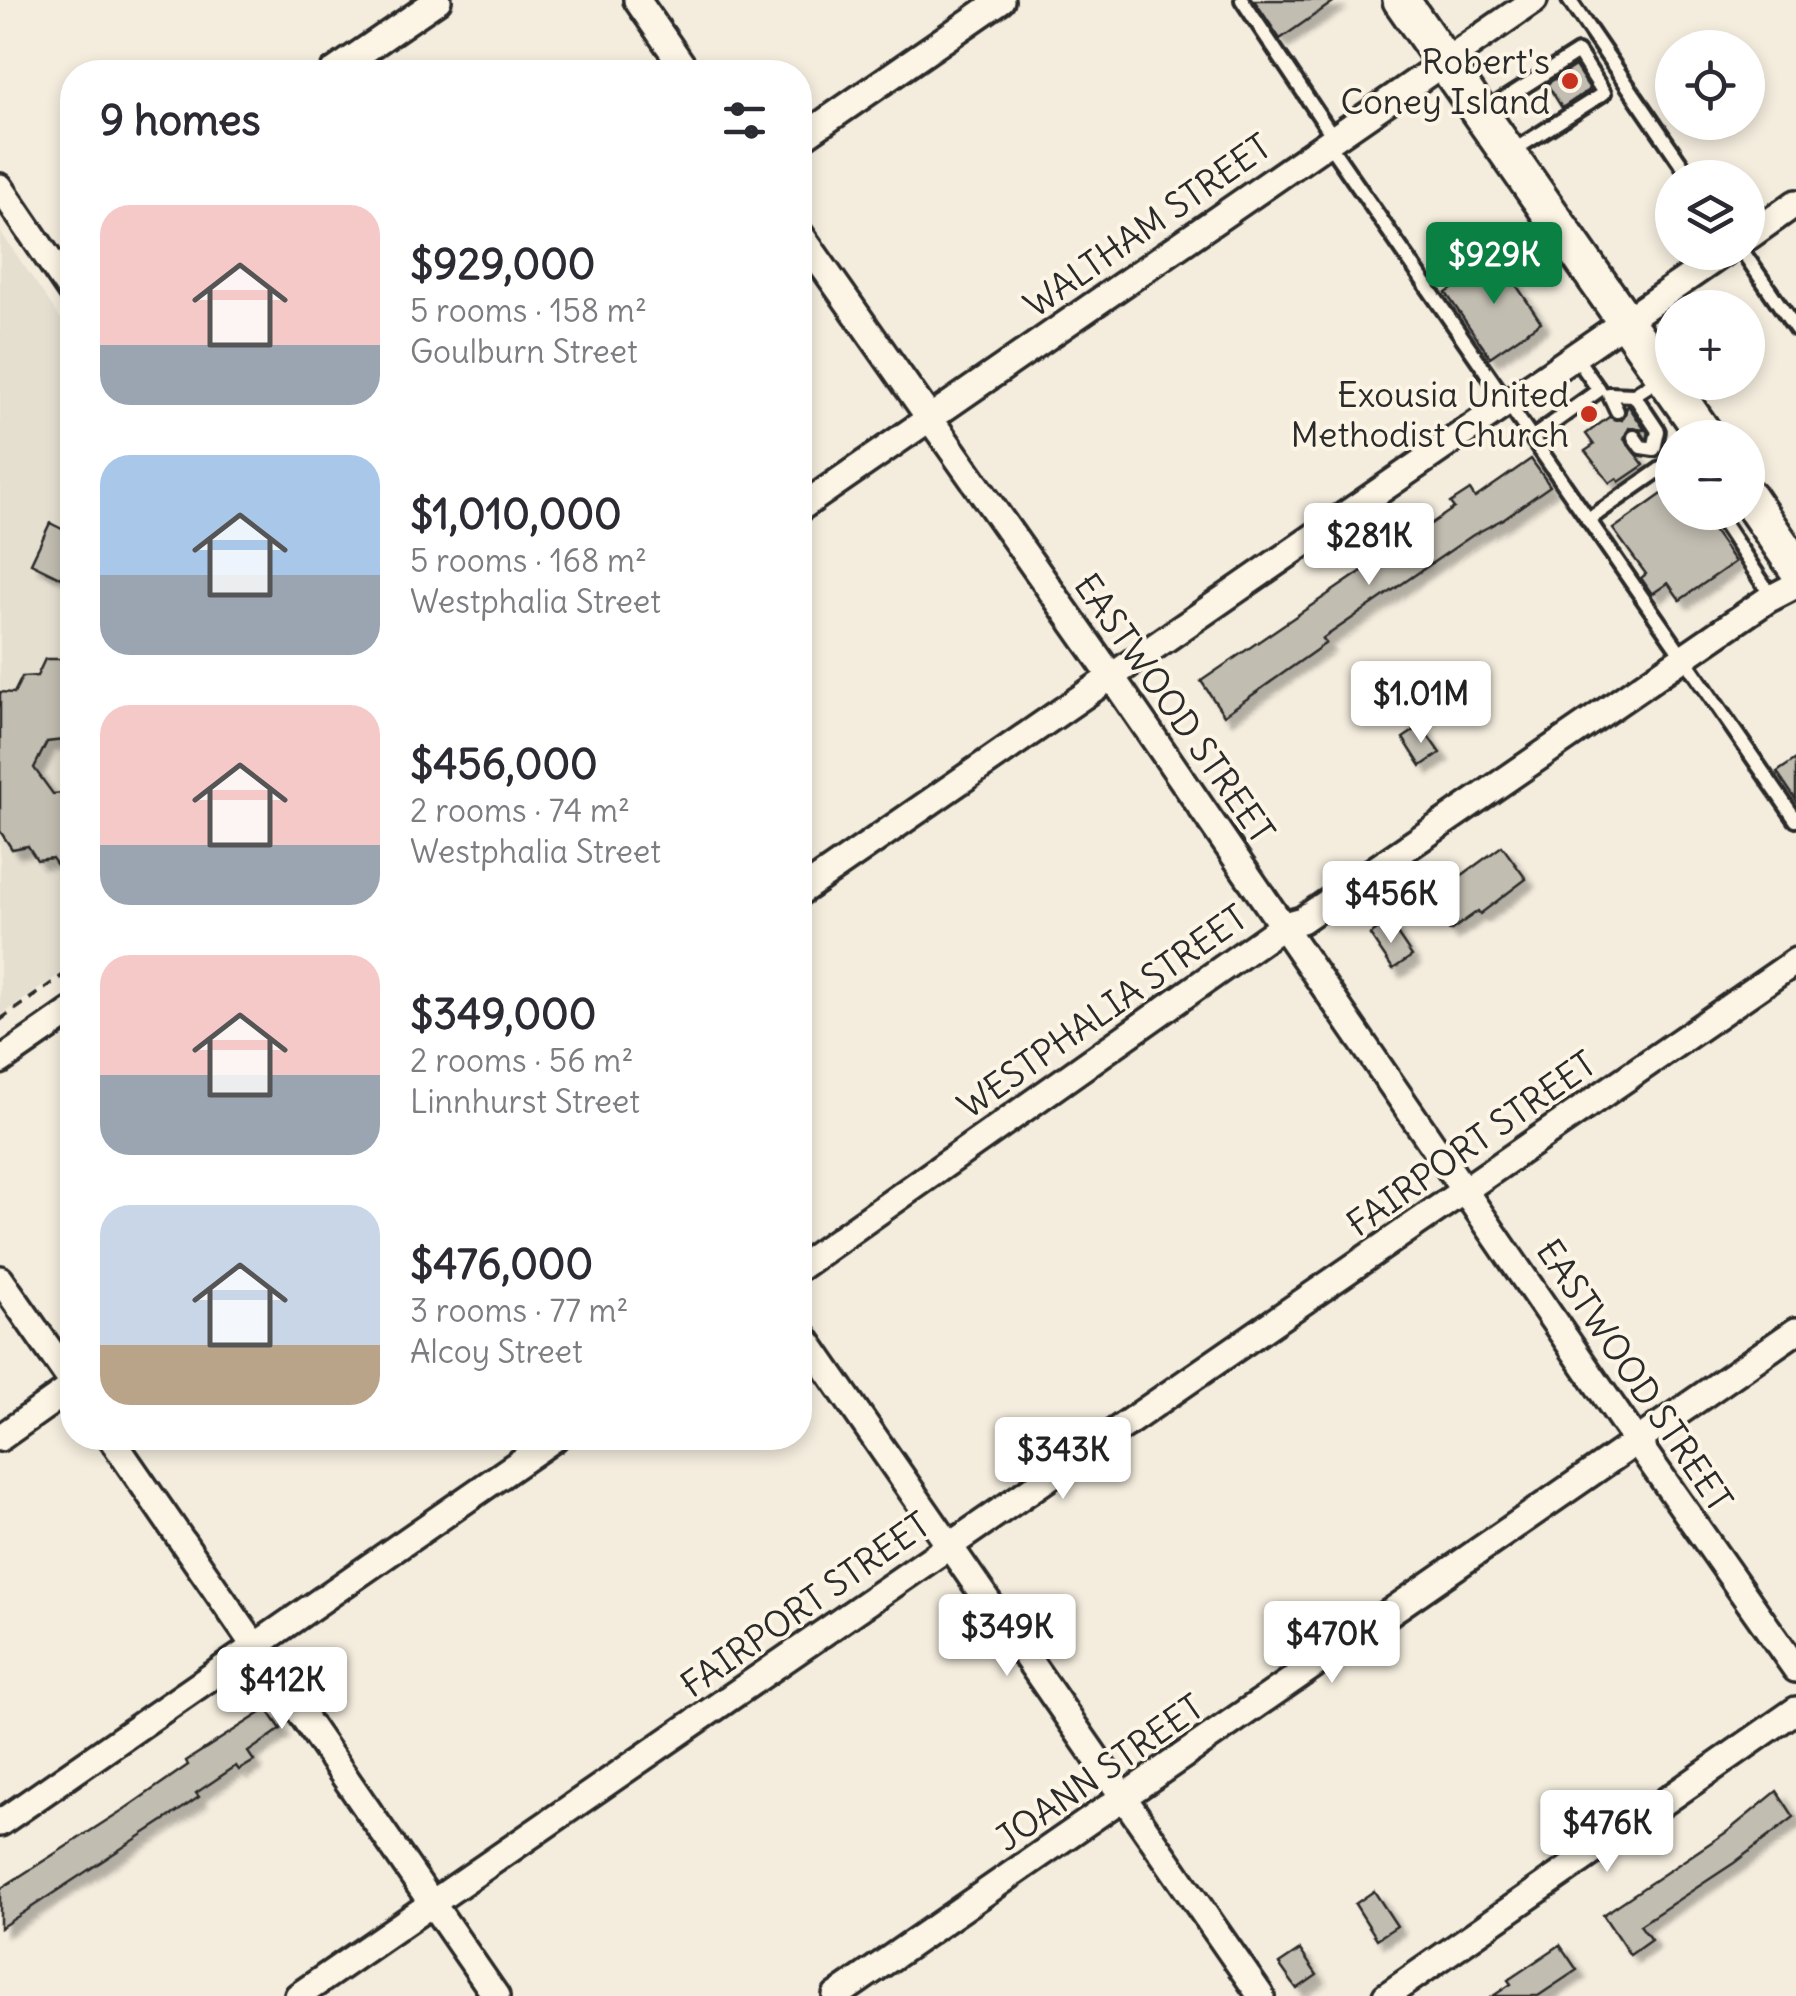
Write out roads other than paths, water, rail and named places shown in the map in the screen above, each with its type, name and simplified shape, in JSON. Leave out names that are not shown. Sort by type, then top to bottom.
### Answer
[{"type":"street","points":[[350,60],[438,0]]},
{"type":"street","points":[[636,0],[678,60]]},
{"type":"street","points":[[812,131],[1001,0]]},
{"type":"street","points":[[1401,0],[1655,363]]},
{"type":"street","name":"WALTHAM STREET","points":[[812,500],[1534,0]]},
{"type":"street","points":[[0,186],[60,256]]},
{"type":"street","points":[[1765,225],[1796,203]]},
{"type":"street","name":"EASTWOOD STREET","points":[[812,251],[1284,925],[1796,1668]]},
{"type":"street","points":[[812,884],[1699,270]]},
{"type":"street","points":[[1765,521],[1796,567]]},
{"type":"street","name":"WESTPHALIA STREET","points":[[812,1259],[1284,925],[1302,920],[1682,658],[1796,585]]},
{"type":"street","name":"FAIRPORT STREET","points":[[298,1996],[1796,961]]},
{"type":"street","points":[[0,1061],[60,1019]]},
{"type":"street","points":[[0,1278],[60,1366]]},
{"type":"street","name":"JOANN STREET","points":[[836,1996],[1796,1330]]},
{"type":"street","points":[[812,1347],[1261,1996]]},
{"type":"street","points":[[0,1438],[60,1393]]},
{"type":"street","points":[[119,1450],[496,1996]]},
{"type":"street","points":[[0,1823],[538,1450]]},
{"type":"street","points":[[1386,1996],[1796,1710]]},
{"type":"lane","points":[[1242,0],[1331,140],[1532,438],[1796,820]]},
{"type":"lane","points":[[1569,0],[1680,160]]},
{"type":"lane","points":[[1480,114],[1578,52],[1604,92],[1508,154]]},
{"type":"lane","points":[[1754,270],[1796,330]]},
{"type":"lane","points":[[1575,356],[1616,412]]},
{"type":"lane","points":[[1532,438],[1604,392],[1634,396],[1655,382]]},
{"type":"lane","points":[[1634,396],[1658,431],[1654,449],[1641,448],[1634,437]]},
{"type":"lane","points":[[1588,520],[1655,473]]},
{"type":"lane","points":[[1728,530],[1772,597]]},
{"type":"place","name":"Robert's Coney Island","points":[[1570,81]]},
{"type":"place","name":"Exousia United Methodist Church","points":[[1589,414]]}]
